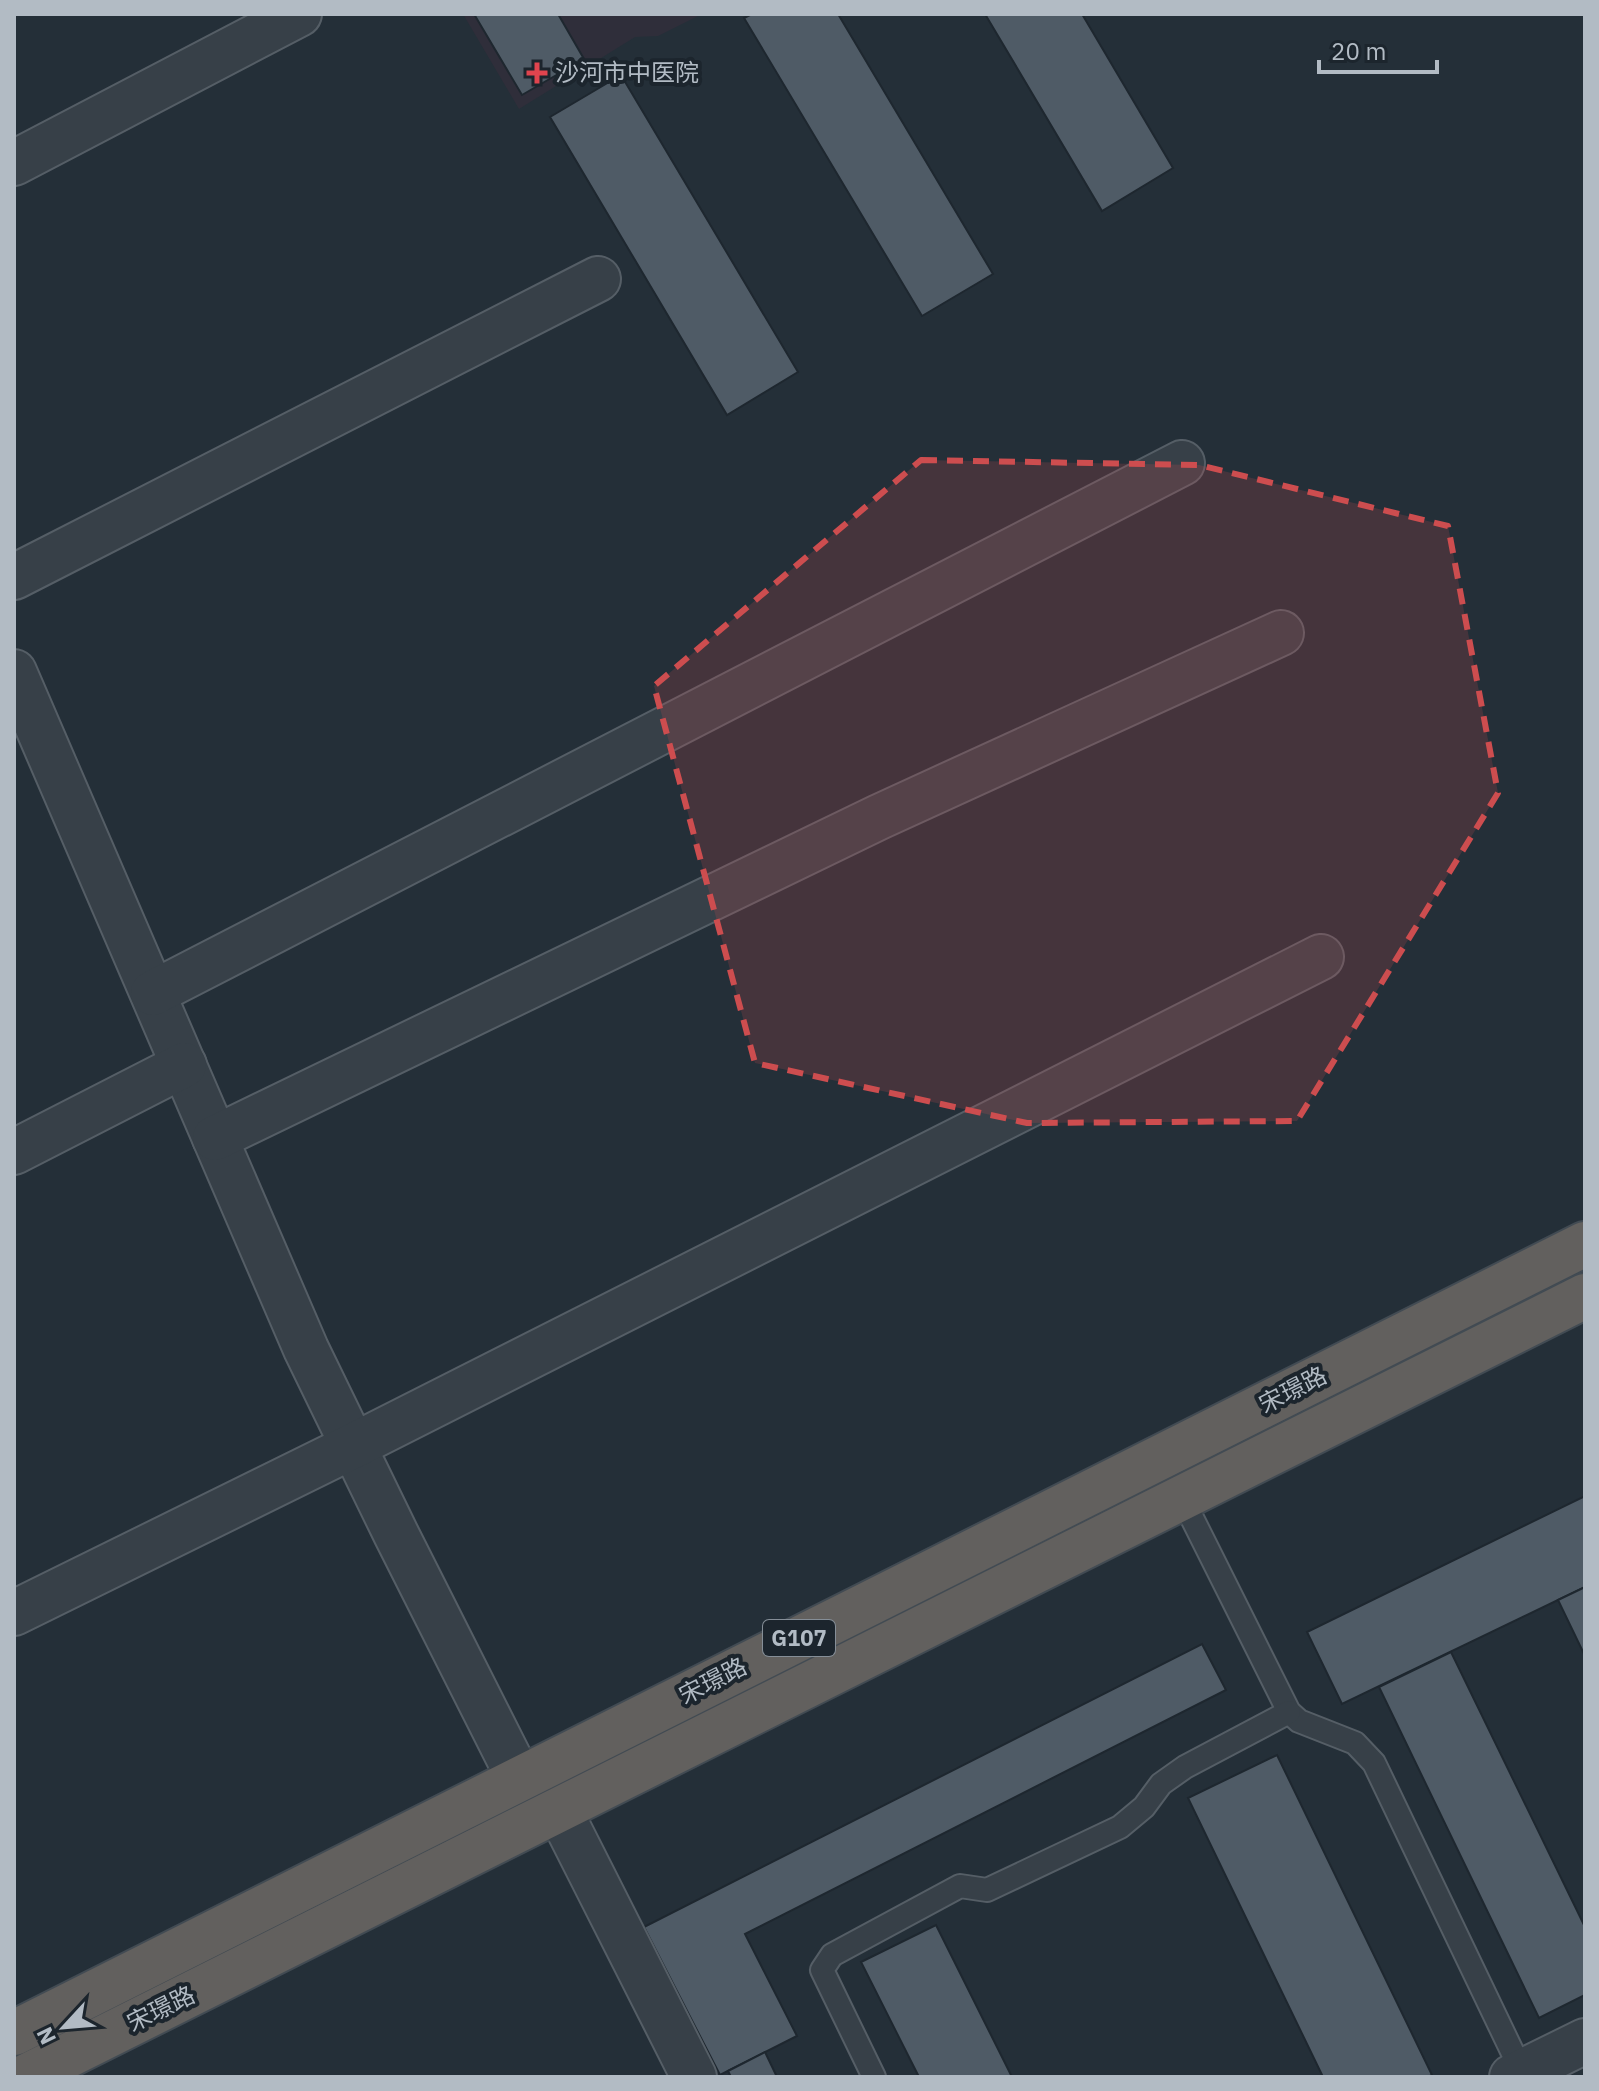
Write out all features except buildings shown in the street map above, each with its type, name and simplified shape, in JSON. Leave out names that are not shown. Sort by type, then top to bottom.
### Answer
[{"type":"highway","name":"宋璟路","points":[[14,2033],[1585,1244]]},
{"type":"highway","name":"宋璟路","points":[[25,2077],[1585,1296]]},
{"type":"street","points":[[14,163],[299,14]]},
{"type":"street","points":[[14,577],[598,279]]},
{"type":"street","points":[[153,993],[1182,463]]},
{"type":"street","points":[[215,1138],[879,817],[1281,633]]},
{"type":"street","points":[[14,672],[306,1349],[519,1778]]},
{"type":"street","points":[[14,1613],[353,1446],[1321,957]]},
{"type":"street","points":[[14,1152],[184,1065]]},
{"type":"street","points":[[559,1810],[694,2077]]},
{"type":"street","points":[[1517,2075],[1585,2041]]},
{"type":"lane","points":[[1182,1498],[1289,1712],[1299,1721],[1355,1743],[1374,1763],[1517,2075]]},
{"type":"lane","points":[[874,2077],[822,1970],[832,1955],[960,1886],[987,1890],[1120,1827],[1144,1807],[1161,1784],[1185,1767],[1289,1712]]},
{"type":"highlighted area","points":[[921,460],[1199,465],[1448,526],[1498,793],[1297,1121],[1027,1123],[755,1063],[654,686]]},
{"type":"shaded area","name":"沙河市中医院","points":[[463,14],[702,14],[658,36],[635,37],[519,109]]},
{"type":"place","name":"沙河市中医院","points":[[537,73]]}]
